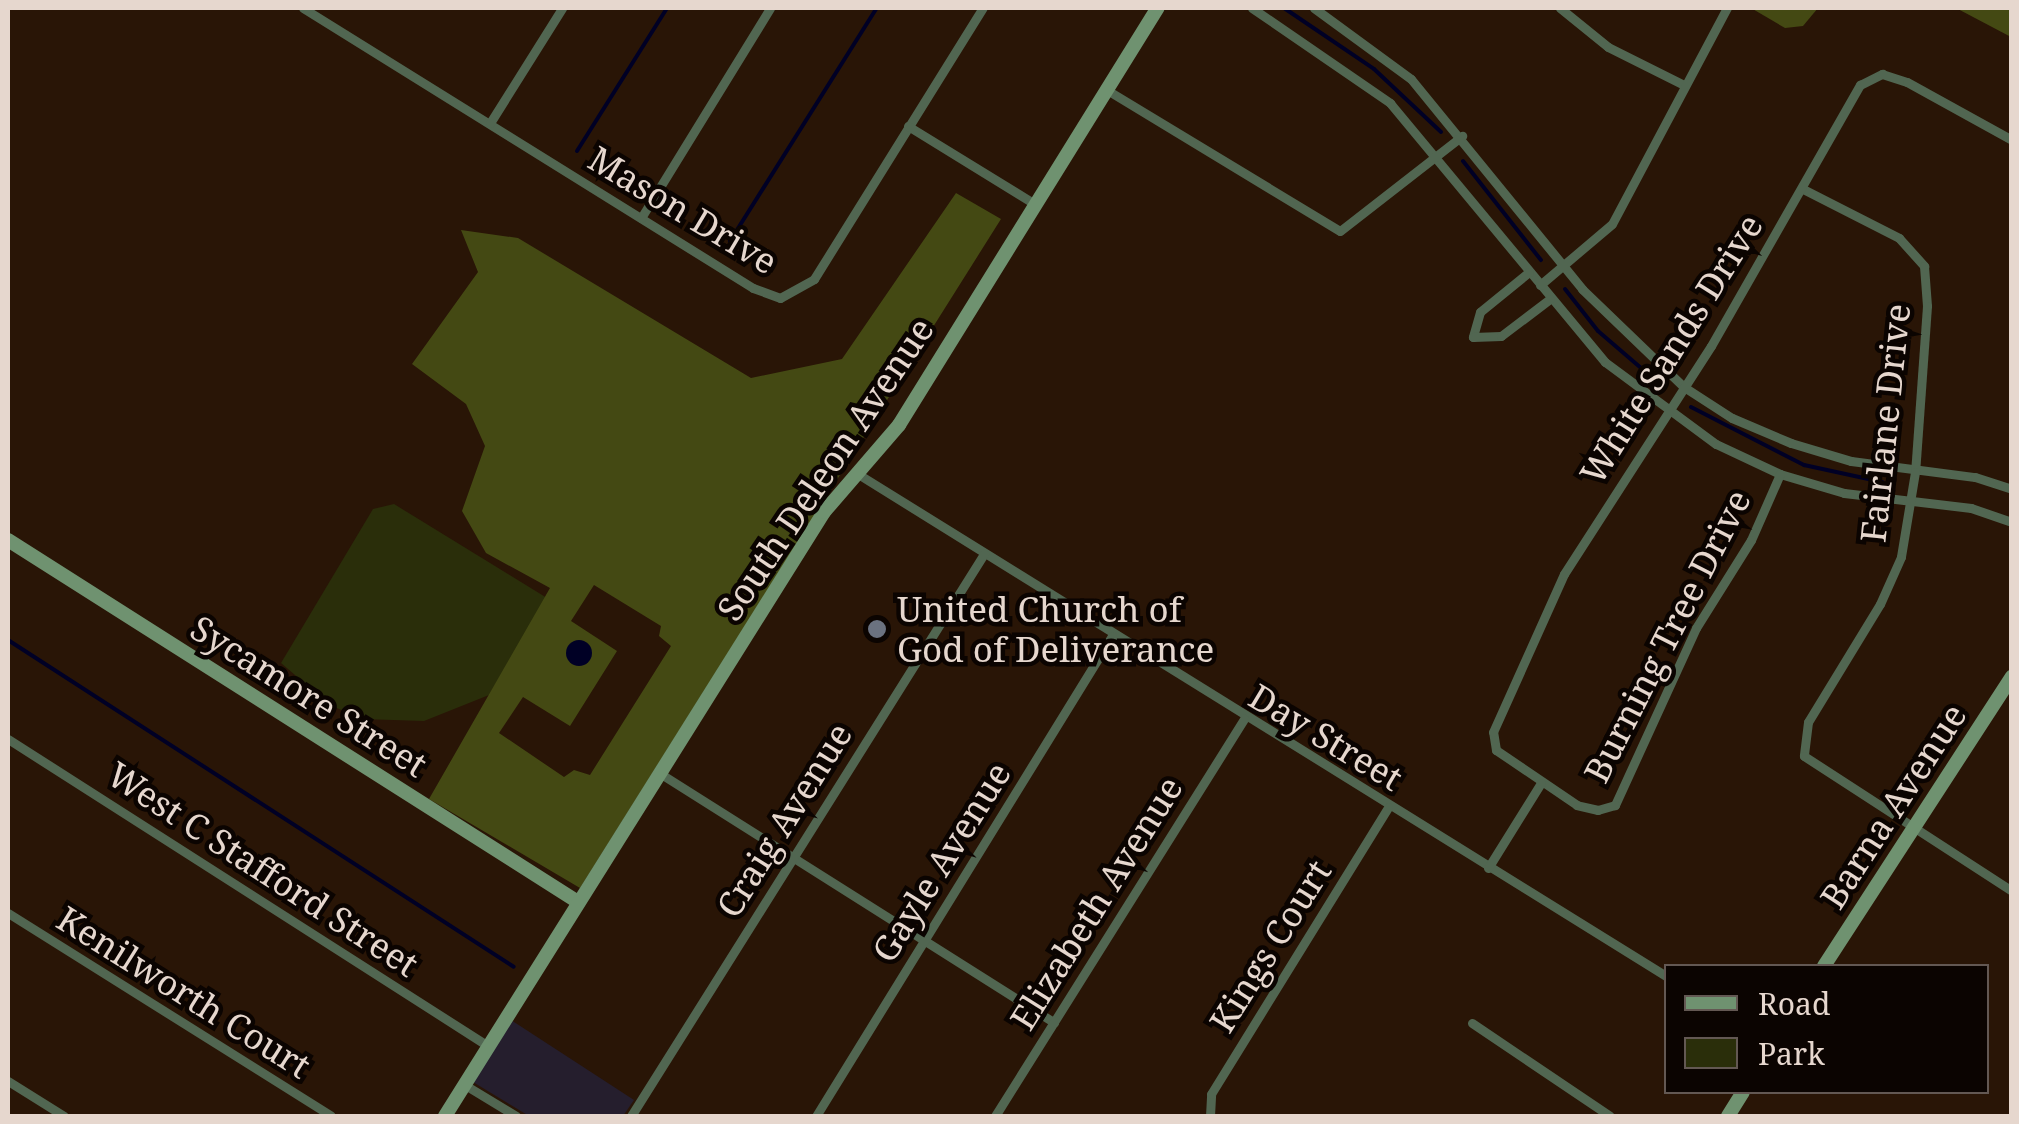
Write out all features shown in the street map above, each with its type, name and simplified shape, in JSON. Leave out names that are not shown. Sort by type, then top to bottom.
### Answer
[{"type":"street","name":"Mason Drive","points":[[303,8],[762,293],[792,296],[814,279],[984,8]]},
{"type":"street","points":[[490,123],[562,8]]},
{"type":"street","points":[[641,218],[770,8]]},
{"type":"street","name":"South Deleon Avenue","points":[[445,1116],[824,512],[899,424],[1158,8]]},
{"type":"street","points":[[1252,8],[1390,103],[1438,156],[1550,299],[1605,362],[1716,444],[1780,474],[1911,503],[1971,508],[2012,522]]},
{"type":"street","points":[[1314,8],[1411,79],[1462,136],[1564,268],[1628,339],[1684,387],[1732,418],[1791,443],[1915,472],[1975,477],[2012,489]]},
{"type":"street","points":[[1560,8],[1608,47],[1684,85]]},
{"type":"street","points":[[1540,286],[1612,224],[1727,8]]},
{"type":"street","name":"White Sands Drive","points":[[1541,783],[1496,750],[1492,732],[1564,574],[1684,387],[1803,189],[1860,85],[1882,74],[2012,140]]},
{"type":"street","points":[[1107,90],[1340,231],[1462,136]]},
{"type":"street","points":[[908,126],[1035,204]]},
{"type":"street","name":"Fairlane Drive","points":[[1803,189],[1899,238],[1924,266],[1915,472],[1900,558],[1880,604],[1808,722],[1802,749],[1818,769],[2012,891]]},
{"type":"street","points":[[1530,272],[1480,312],[1473,337],[1502,336],[1550,299]]},
{"type":"street","name":"Day Street","points":[[858,474],[1244,720],[1664,975]]},
{"type":"street","name":"Burning Tree Drive","points":[[1541,783],[1577,805],[1598,810],[1615,805],[1690,642],[1751,540],[1780,474]]},
{"type":"street","name":"Sycamore Street","points":[[8,540],[578,902]]},
{"type":"street","name":"Craig Avenue","points":[[631,1116],[984,554]]},
{"type":"street","name":"Gayle Avenue","points":[[816,1116],[1112,636]]},
{"type":"street","name":"Barna Avenue","points":[[1825,964],[2009,686]]},
{"type":"street","name":"Elizabeth Avenue","points":[[995,1116],[1244,720]]},
{"type":"street","name":"West C Stafford Street","points":[[8,738],[488,1046]]},
{"type":"street","points":[[661,774],[1054,1022]]},
{"type":"street","points":[[1488,868],[1541,783]]},
{"type":"street","name":"Kings Court","points":[[1210,1116],[1211,1094],[1388,807]]},
{"type":"street","name":"Kenilworth Court","points":[[8,913],[331,1116]]},
{"type":"street","points":[[1472,1023],[1610,1116]]},
{"type":"street","points":[[8,1081],[64,1116]]},
{"type":"street","points":[[465,1085],[516,1116]]},
{"type":"shaded area","points":[[511,1020],[634,1100],[623,1116],[529,1116],[473,1082]]},
{"type":"green space","points":[[1751,8],[1818,8],[1803,26],[1785,28]]},
{"type":"green space","points":[[1956,8],[2011,8],[2011,37]]},
{"type":"green space","points":[[956,193],[1001,219],[580,888],[429,799],[550,588],[486,553],[462,511],[485,446],[466,404],[412,364],[478,272],[461,230],[518,238],[751,378],[842,359]],"holes":[[[594,585],[661,626],[659,636],[671,646],[590,775],[574,770],[564,777],[499,733],[523,697],[570,726],[617,651],[571,621]]]},
{"type":"green space","points":[[394,504],[547,598],[489,695],[424,721],[362,719],[330,705],[281,663],[373,509]]},
{"type":"water","points":[[579,640],[588,644],[592,653],[588,662],[579,666],[570,662],[566,653],[570,644]]},
{"type":"waterway","points":[[577,151],[667,8]]},
{"type":"waterway","points":[[730,241],[877,8]]},
{"type":"waterway","points":[[1284,8],[1374,69],[1441,132]]},
{"type":"waterway","points":[[1463,161],[1541,260]]},
{"type":"waterway","points":[[1565,289],[1598,331],[1662,386]]},
{"type":"waterway","points":[[1691,407],[1804,465],[1882,482]]},
{"type":"waterway","points":[[8,640],[514,967]]},
{"type":"place","name":"United Church of God of Deliverance","points":[[877,629]]}]
